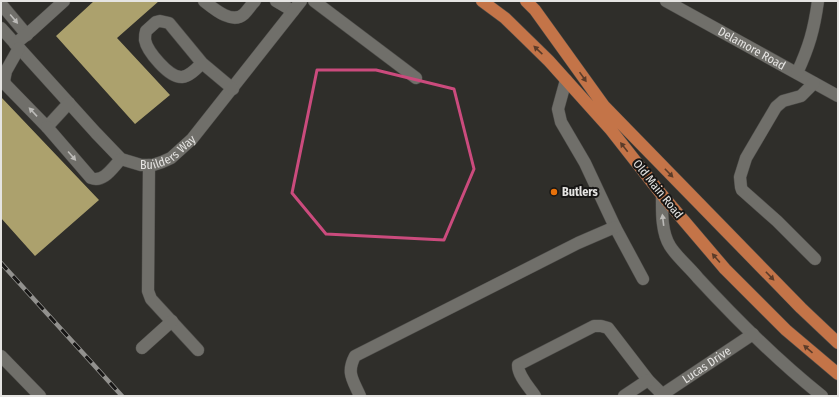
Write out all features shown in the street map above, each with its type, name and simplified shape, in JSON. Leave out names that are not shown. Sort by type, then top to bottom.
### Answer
[{"type":"main road","name":"Old Main Road","points":[[482,1],[505,18],[549,60],[611,130],[725,269],[786,330],[838,374]]},
{"type":"main road","name":"Old Main Road","points":[[526,1],[535,10],[604,106],[801,308],[838,343]]},
{"type":"street","points":[[64,1],[17,46],[6,70],[4,81],[47,127],[91,178],[99,179],[105,176],[121,159]]},
{"type":"street","points":[[204,1],[222,14],[230,17],[241,16],[255,1]]},
{"type":"street","points":[[276,1],[293,12]]},
{"type":"street","name":"Builders Way","points":[[1,28],[121,159],[141,165],[149,165],[171,158],[192,139],[301,1]]},
{"type":"street","points":[[314,1],[416,78]]},
{"type":"street","name":"Delamore Road","points":[[666,1],[838,96]]},
{"type":"street","points":[[797,73],[809,47],[818,1]]},
{"type":"street","points":[[1,4],[27,35]]},
{"type":"street","points":[[202,63],[187,76],[177,76],[171,74],[149,49],[145,41],[146,31],[160,21],[169,23],[202,63],[233,89]]},
{"type":"street","points":[[566,80],[558,109],[561,122],[585,163],[615,227],[643,279]]},
{"type":"street","points":[[814,83],[801,96],[783,101],[776,107],[746,158],[740,177],[740,183],[742,190],[777,221],[815,259]]},
{"type":"street","points":[[47,127],[69,103]]},
{"type":"street","points":[[149,165],[148,291],[151,299],[198,350]]},
{"type":"street","points":[[662,194],[663,218],[669,245],[717,298],[753,334],[810,387],[822,396]]},
{"type":"street","points":[[360,396],[350,371],[351,363],[355,356],[578,243],[615,227]]},
{"type":"street","points":[[142,348],[172,321]]},
{"type":"street","points":[[535,396],[520,375],[518,366],[594,326],[608,328],[661,395]]},
{"type":"street","name":"Lucas Drive","points":[[661,395],[753,334]]},
{"type":"street","points":[[1,356],[40,396]]},
{"type":"street","points":[[624,396],[648,380]]},
{"type":"highlighted area","points":[[317,70],[376,70],[454,89],[474,169],[444,240],[326,234],[292,193]]},
{"type":"building","points":[[94,1],[159,1],[117,38],[170,95],[135,124],[56,36]]},
{"type":"building","points":[[1,97],[99,200],[35,256],[1,218]]},
{"type":"railway","points":[[1,263],[122,396]]},
{"type":"place","name":"Butlers","points":[[554,192]]}]
